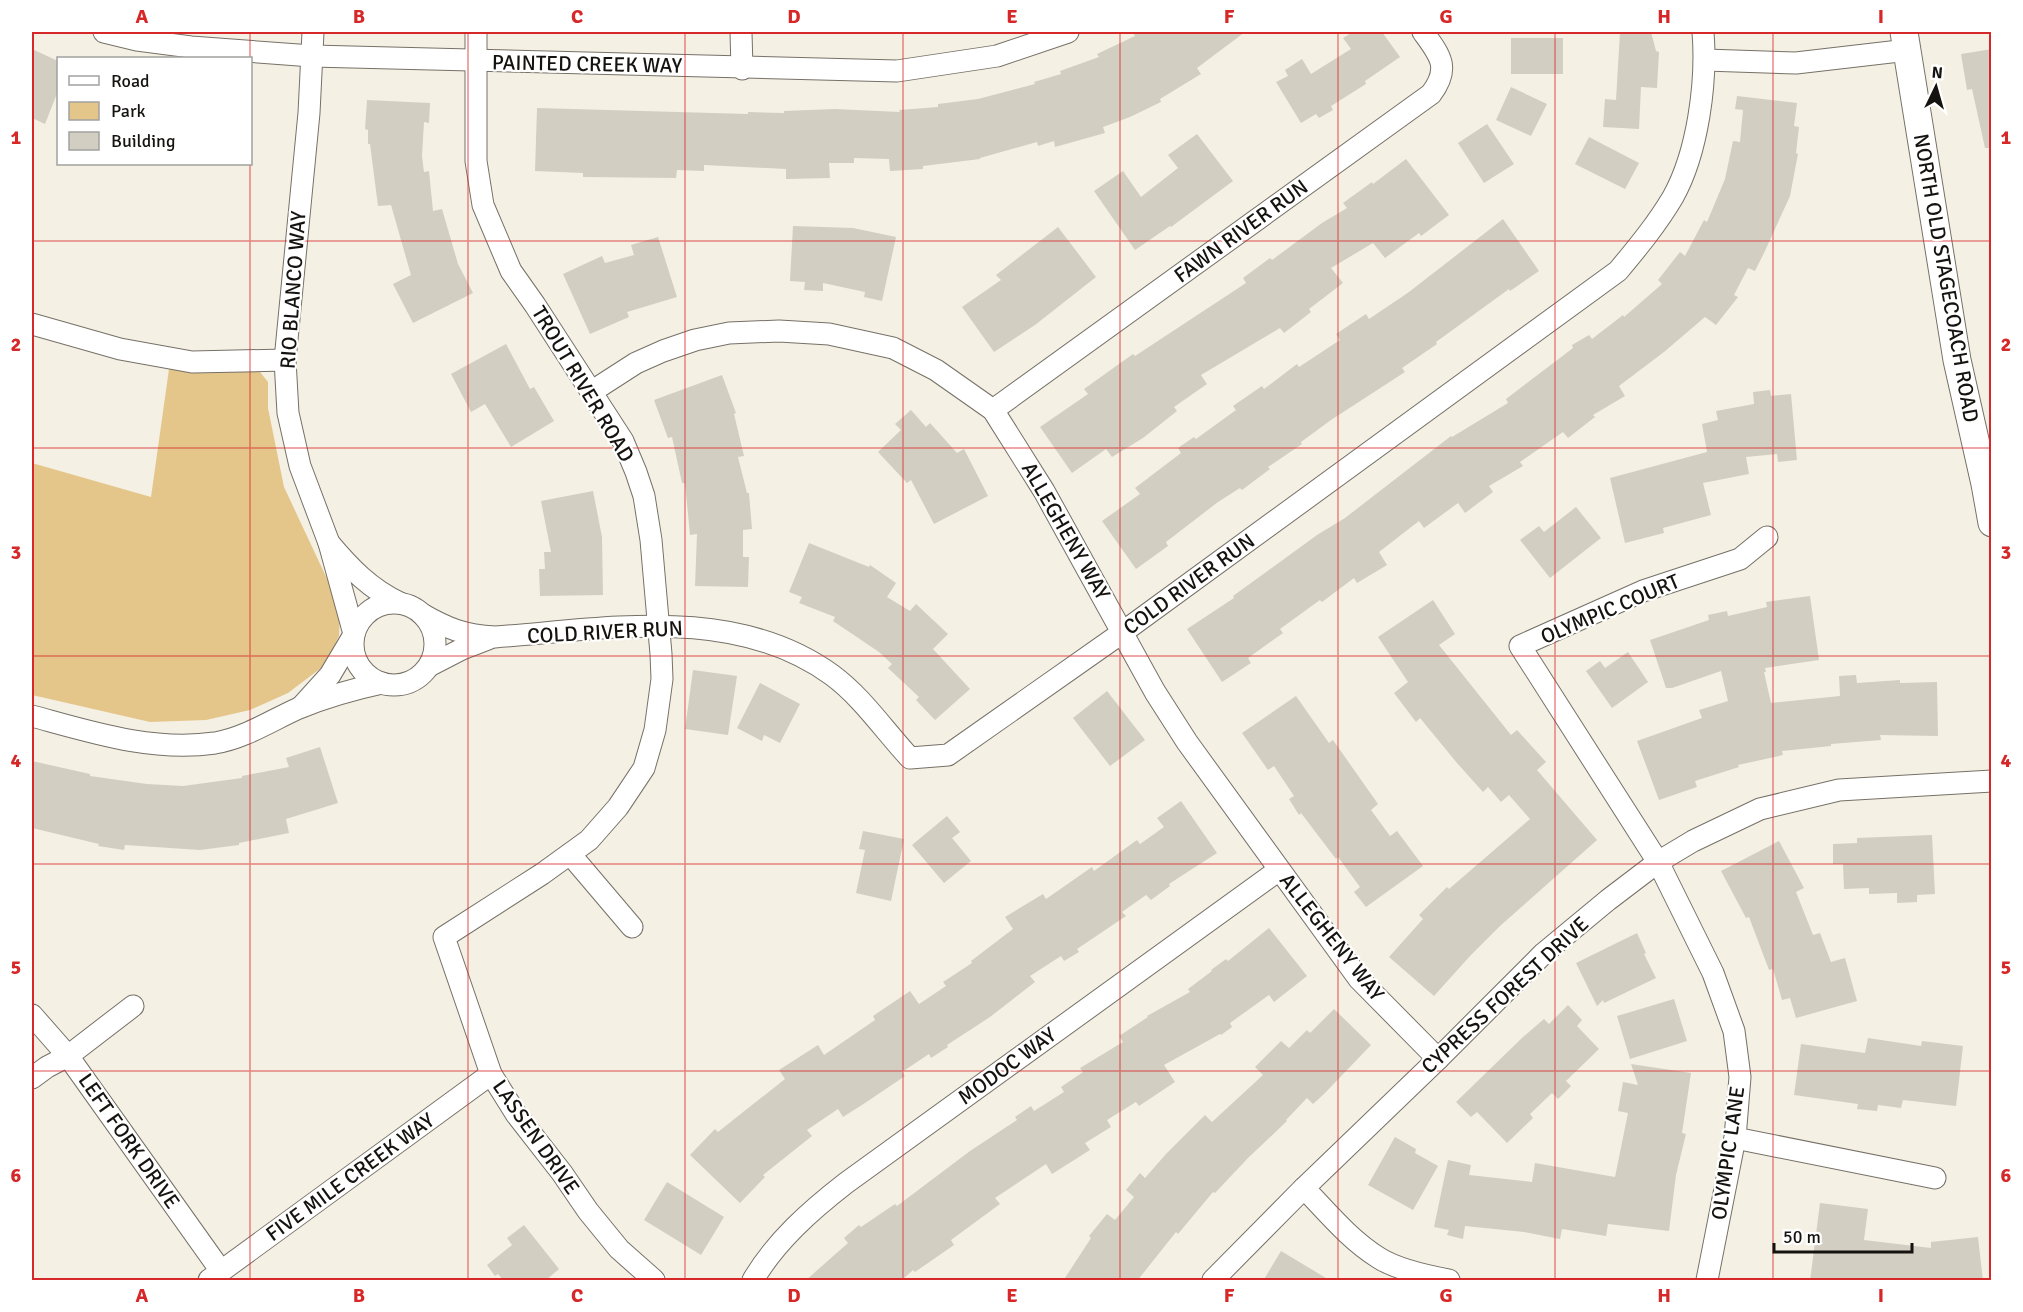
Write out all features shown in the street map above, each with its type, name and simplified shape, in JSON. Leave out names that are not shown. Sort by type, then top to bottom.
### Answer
[{"type":"street","name":"PAINTED CREEK WAY","points":[[104,32],[137,40],[190,47],[312,56],[742,69],[897,71],[997,56],[1068,32]]},
{"type":"street","name":"RIO BLANCO WAY","points":[[313,32],[309,113],[285,360],[288,413],[300,466],[329,543],[353,636]]},
{"type":"street","name":"TROUT RIVER ROAD","points":[[444,937],[589,840],[618,807],[644,768],[655,730],[662,679],[651,540],[644,496],[623,441],[511,271],[483,205],[476,161],[476,32]]},
{"type":"street","points":[[741,32],[742,69]]},
{"type":"street","name":"FAWN RIVER RUN","points":[[993,410],[1431,94],[1440,79],[1442,62],[1436,49],[1423,32]]},
{"type":"street","name":"COLD RIVER RUN","points":[[422,614],[448,629],[495,637],[659,626],[711,629],[764,640],[798,654],[832,675],[860,700],[910,758],[948,755],[1123,632],[1618,271],[1656,225],[1681,179],[1695,136],[1705,60],[1703,32]]},
{"type":"street","points":[[1705,60],[1796,63],[1906,40]]},
{"type":"street","name":"NORTH OLD STAGECOACH ROAD","points":[[1906,40],[1957,360],[1992,523]]},
{"type":"street","points":[[32,324],[120,349],[192,362],[285,360]]},
{"type":"street","name":"ALLEGHENY WAY","points":[[591,392],[636,363],[695,340],[729,333],[779,331],[829,334],[893,348],[936,370],[993,410],[1044,491],[1155,692],[1186,742],[1359,978],[1438,1059]]},
{"type":"street","name":"OLYMPIC COURT","points":[[1658,862],[1520,646],[1643,591],[1740,559],[1767,537]]},
{"type":"street","name":"RIO BLANCO WAY","points":[[329,543],[363,580],[381,594],[401,603]]},
{"type":"street","points":[[300,708],[330,675],[360,620],[374,607],[401,603],[422,614],[432,627],[433,657],[422,674],[404,684],[382,683],[374,680],[359,667],[354,658],[353,636]]},
{"type":"street","name":"COLD RIVER RUN","points":[[429,666],[462,648],[495,637]]},
{"type":"street","points":[[32,716],[120,740],[166,745],[216,742],[260,728],[300,708],[342,693],[382,683]]},
{"type":"street","name":"CYPRESS FOREST DRIVE","points":[[1214,1281],[1304,1188],[1544,953],[1658,862],[1693,840],[1760,809],[1828,792],[1992,781]]},
{"type":"street","points":[[570,854],[632,927]]},
{"type":"street","name":"OLYMPIC LANE","points":[[1658,862],[1713,973],[1734,1031],[1740,1077],[1735,1138],[1707,1281]]},
{"type":"street","name":"MODOC WAY","points":[[753,1281],[778,1245],[807,1214],[830,1195],[1279,870]]},
{"type":"street","name":"LASSEN DRIVE","points":[[444,937],[491,1074],[516,1114],[588,1211],[619,1249],[654,1281]]},
{"type":"street","points":[[32,1078],[68,1056],[133,1006]]},
{"type":"street","name":"LEFT FORK DRIVE","points":[[32,1015],[68,1056],[215,1276]]},
{"type":"street","name":"FIVE MILE CREEK WAY","points":[[215,1276],[491,1074]]},
{"type":"street","points":[[1735,1138],[1935,1178]]},
{"type":"street","points":[[1304,1188],[1338,1224],[1379,1259],[1420,1275],[1449,1281]]},
{"type":"green space","points":[[169,369],[260,372],[268,382],[268,408],[284,487],[329,583],[340,614],[339,636],[325,665],[288,693],[250,710],[206,720],[150,722],[32,695],[32,463],[151,497]]},
{"type":"building","points":[[1133,32],[1245,32],[1197,68],[1201,74],[1160,99],[1161,102],[1103,127],[1105,133],[1055,147],[1054,141],[1038,146],[1037,142],[980,159],[923,166],[923,169],[890,171],[889,159],[854,158],[854,163],[829,163],[830,178],[786,179],[786,169],[704,165],[704,171],[677,170],[676,178],[583,177],[583,173],[535,171],[537,108],[748,114],[748,112],[784,113],[784,111],[835,109],[900,112],[899,110],[938,107],[938,104],[978,99],[1035,84],[1034,82],[1061,74],[1060,71],[1099,57],[1097,54],[1135,36]]},
{"type":"building","points":[[1353,32],[1382,32],[1400,57],[1365,81],[1366,84],[1331,106],[1333,110],[1319,118],[1316,114],[1301,123],[1276,82],[1288,76],[1285,70],[1302,59],[1311,74],[1351,49],[1343,38]]},
{"type":"building","points":[[1620,32],[1651,32],[1656,51],[1659,52],[1657,88],[1641,87],[1639,129],[1603,127],[1605,99],[1616,100]]},
{"type":"building","points":[[1511,38],[1563,38],[1563,74],[1511,74]]},
{"type":"building","points":[[32,49],[57,61],[57,94],[45,124],[32,118]]},
{"type":"building","points":[[1992,49],[1992,148],[1985,148],[1972,89],[1967,90],[1961,54]]},
{"type":"building","points":[[1511,87],[1547,104],[1531,136],[1496,120]]},
{"type":"building","points":[[1737,96],[1797,103],[1794,126],[1799,127],[1796,153],[1798,154],[1790,196],[1764,253],[1755,271],[1748,268],[1734,295],[1738,297],[1716,325],[1705,317],[1619,386],[1625,396],[1593,415],[1595,417],[1568,438],[1563,432],[1520,462],[1523,466],[1489,486],[1493,492],[1465,513],[1458,503],[1424,528],[1419,521],[1379,552],[1387,565],[1357,583],[1354,578],[1322,602],[1320,600],[1280,629],[1283,633],[1248,658],[1251,663],[1222,682],[1187,629],[1234,598],[1233,596],[1317,535],[1345,518],[1451,436],[1508,403],[1506,399],[1573,348],[1572,345],[1589,335],[1592,339],[1623,315],[1624,317],[1662,284],[1658,280],[1680,252],[1685,256],[1704,220],[1707,222],[1725,179],[1733,141],[1740,142],[1743,110],[1735,109]]},
{"type":"building","points":[[367,100],[430,103],[429,123],[424,122],[422,156],[424,172],[429,171],[433,211],[442,209],[458,264],[473,293],[413,323],[393,284],[411,275],[391,205],[378,206],[370,144],[368,144],[368,130],[365,129]]},
{"type":"building","points":[[1487,124],[1514,164],[1484,183],[1458,143]]},
{"type":"building","points":[[1197,134],[1233,181],[1171,227],[1135,250],[1094,191],[1123,171],[1141,197],[1178,168],[1168,155]]},
{"type":"building","points":[[1589,137],[1639,163],[1625,189],[1575,164]]},
{"type":"building","points":[[1406,159],[1449,215],[1421,236],[1419,233],[1385,258],[1373,243],[1331,268],[1343,283],[1309,309],[1311,312],[1284,333],[1280,328],[1201,375],[1207,384],[1174,407],[1177,411],[1143,438],[1112,457],[1106,449],[1072,473],[1040,427],[1088,394],[1084,389],[1133,354],[1135,356],[1246,283],[1243,278],[1347,208],[1343,203]]},
{"type":"building","points":[[1503,219],[1539,271],[1510,291],[1509,289],[1436,342],[1437,344],[1402,368],[1405,372],[1331,420],[1301,442],[1302,444],[1268,467],[1270,469],[1242,490],[1240,488],[1218,502],[1166,542],[1168,546],[1136,569],[1102,521],[1140,494],[1135,488],[1181,453],[1178,448],[1194,437],[1196,439],[1236,410],[1233,406],[1262,386],[1264,389],[1297,364],[1299,367],[1340,340],[1336,334],[1366,314],[1369,319],[1409,292]]},
{"type":"building","points":[[793,226],[853,228],[896,237],[882,301],[864,297],[865,292],[823,283],[823,291],[804,290],[805,282],[790,281]]},
{"type":"building","points":[[1058,227],[1096,277],[1035,325],[994,352],[962,307],[1001,280],[996,275]]},
{"type":"building","points":[[658,237],[677,297],[627,312],[629,317],[590,334],[563,274],[602,256],[605,263],[634,255],[631,245]]},
{"type":"building","points":[[506,344],[530,389],[534,387],[554,421],[511,447],[485,404],[471,412],[451,374]]},
{"type":"building","points":[[722,375],[736,413],[734,414],[744,456],[738,457],[747,493],[749,493],[752,529],[743,530],[743,557],[749,557],[748,587],[695,586],[697,534],[690,535],[685,483],[682,483],[672,437],[668,438],[654,400]]},
{"type":"building","points":[[1770,390],[1771,396],[1791,394],[1797,460],[1778,462],[1777,454],[1746,457],[1749,474],[1703,483],[1711,515],[1663,528],[1664,533],[1625,543],[1610,478],[1707,452],[1702,424],[1718,420],[1716,411],[1754,404],[1753,392]]},
{"type":"building","points":[[911,410],[926,427],[930,423],[957,453],[964,449],[988,496],[934,524],[911,480],[907,483],[878,452],[901,430],[895,424]]},
{"type":"building","points":[[593,491],[602,537],[603,595],[540,596],[539,569],[545,569],[544,552],[551,552],[541,501]]},
{"type":"building","points":[[1576,507],[1601,538],[1550,578],[1520,540],[1539,526],[1544,532]]},
{"type":"building","points":[[809,543],[869,567],[870,565],[896,583],[887,597],[910,611],[916,604],[948,634],[933,649],[970,689],[935,720],[916,700],[919,697],[888,668],[892,664],[879,652],[833,621],[835,617],[799,603],[802,597],[789,592]]},
{"type":"building","points":[[1810,596],[1819,660],[1765,668],[1771,703],[1840,696],[1839,676],[1856,675],[1857,683],[1900,680],[1900,683],[1937,682],[1938,736],[1880,735],[1881,740],[1782,751],[1783,755],[1738,765],[1739,767],[1695,781],[1697,787],[1659,800],[1637,741],[1702,718],[1699,710],[1728,701],[1721,671],[1666,688],[1650,640],[1709,620],[1708,615],[1727,611],[1728,616],[1767,607],[1766,602]]},
{"type":"building","points":[[1433,600],[1455,634],[1439,645],[1511,735],[1517,730],[1546,762],[1537,770],[1597,840],[1500,926],[1434,996],[1389,957],[1423,919],[1419,915],[1447,887],[1449,889],[1530,819],[1509,795],[1501,802],[1488,787],[1483,792],[1420,718],[1416,722],[1394,693],[1408,682],[1378,637]]},
{"type":"building","points":[[1628,652],[1648,682],[1612,708],[1586,671],[1600,661],[1605,668]]},
{"type":"building","points":[[693,670],[737,676],[728,735],[685,729]]},
{"type":"building","points":[[760,683],[800,704],[780,743],[764,735],[762,741],[737,728]]},
{"type":"building","points":[[1107,691],[1145,740],[1110,766],[1073,718]]},
{"type":"building","points":[[1296,696],[1329,743],[1333,740],[1378,804],[1371,810],[1390,836],[1397,831],[1423,866],[1366,907],[1354,892],[1360,887],[1301,813],[1299,815],[1289,799],[1294,796],[1274,766],[1268,770],[1242,733]]},
{"type":"building","points":[[320,747],[338,803],[286,819],[289,833],[239,843],[239,845],[200,850],[125,845],[124,850],[98,846],[99,844],[32,828],[32,761],[90,774],[90,776],[147,784],[183,786],[242,778],[242,776],[289,767],[286,758]]},
{"type":"building","points":[[1181,801],[1217,853],[1169,884],[1170,886],[1151,900],[1146,895],[1122,912],[1126,916],[1077,949],[1079,952],[1064,961],[1061,956],[1030,976],[1035,982],[990,1017],[947,1045],[948,1047],[931,1058],[929,1054],[902,1072],[905,1076],[843,1117],[838,1109],[807,1130],[812,1136],[763,1175],[765,1177],[740,1203],[690,1155],[715,1129],[718,1132],[785,1079],[779,1070],[818,1045],[824,1055],[875,1020],[873,1016],[910,991],[919,1004],[946,986],[943,982],[972,963],[971,961],[1013,929],[1005,917],[1043,894],[1046,899],[1092,867],[1094,871],[1137,840],[1140,844],[1164,827],[1157,818]]},
{"type":"building","points":[[947,816],[960,832],[952,838],[971,861],[944,883],[912,845]]},
{"type":"building","points":[[863,831],[904,839],[891,901],[856,893],[865,850],[859,849]]},
{"type":"building","points":[[1932,835],[1935,894],[1917,895],[1917,902],[1897,903],[1897,893],[1869,894],[1869,888],[1844,889],[1843,864],[1833,864],[1833,844],[1857,843],[1857,838]]},
{"type":"building","points":[[1779,841],[1804,888],[1796,892],[1813,935],[1820,933],[1831,962],[1845,958],[1857,1001],[1796,1018],[1790,998],[1782,1000],[1773,969],[1769,970],[1749,917],[1746,918],[1721,871]]},
{"type":"building","points":[[1269,928],[1307,976],[1274,1002],[1269,995],[1230,1023],[1232,1027],[1221,1035],[1164,1065],[1175,1082],[1139,1106],[1136,1102],[1107,1120],[1111,1127],[1085,1143],[1090,1150],[1052,1174],[1046,1164],[995,1198],[1000,1204],[951,1240],[954,1245],[915,1272],[913,1270],[901,1281],[805,1281],[848,1243],[844,1238],[859,1225],[861,1227],[895,1204],[897,1206],[970,1151],[1017,1120],[1015,1117],[1031,1106],[1034,1111],[1064,1092],[1061,1087],[1083,1072],[1080,1068],[1123,1042],[1119,1036],[1147,1016],[1190,992],[1188,989],[1211,970],[1226,959],[1228,961]]},
{"type":"building","points":[[1637,933],[1656,978],[1604,1003],[1603,1000],[1597,1006],[1576,963]]},
{"type":"building","points":[[1674,999],[1687,1041],[1630,1059],[1617,1016]]},
{"type":"building","points":[[1568,1005],[1582,1020],[1577,1026],[1599,1049],[1566,1081],[1571,1086],[1558,1099],[1552,1093],[1530,1114],[1533,1118],[1507,1143],[1477,1112],[1471,1117],[1456,1102],[1523,1037],[1544,1019],[1549,1024]]},
{"type":"building","points":[[1334,1009],[1371,1045],[1324,1094],[1313,1104],[1307,1098],[1215,1193],[1213,1192],[1178,1234],[1176,1232],[1137,1281],[1063,1281],[1091,1238],[1089,1236],[1107,1214],[1115,1220],[1134,1197],[1126,1190],[1140,1173],[1145,1178],[1205,1115],[1212,1122],[1263,1075],[1255,1067],[1281,1041],[1289,1048],[1307,1030],[1310,1033]]},
{"type":"building","points":[[1868,1038],[1921,1046],[1922,1041],[1963,1046],[1956,1106],[1903,1100],[1901,1108],[1878,1105],[1877,1111],[1857,1109],[1858,1104],[1794,1095],[1801,1044],[1865,1053]]},
{"type":"building","points":[[1631,1064],[1691,1073],[1682,1133],[1686,1134],[1676,1175],[1669,1231],[1608,1224],[1606,1236],[1562,1229],[1560,1239],[1524,1232],[1465,1226],[1463,1239],[1447,1235],[1449,1230],[1434,1227],[1448,1160],[1471,1165],[1469,1175],[1532,1182],[1535,1163],[1615,1177],[1628,1113],[1618,1111],[1623,1082],[1638,1085]]},
{"type":"building","points":[[1395,1137],[1416,1149],[1415,1153],[1438,1166],[1413,1210],[1368,1185]]},
{"type":"building","points":[[667,1182],[724,1217],[701,1255],[644,1220]]},
{"type":"building","points":[[1820,1203],[1868,1209],[1864,1240],[1931,1248],[1931,1242],[1978,1237],[1983,1281],[1810,1281]]},
{"type":"building","points":[[524,1225],[559,1269],[545,1281],[504,1281],[498,1274],[495,1276],[487,1265],[512,1245],[507,1238]]},
{"type":"building","points":[[1281,1251],[1331,1281],[1263,1281]]}]
